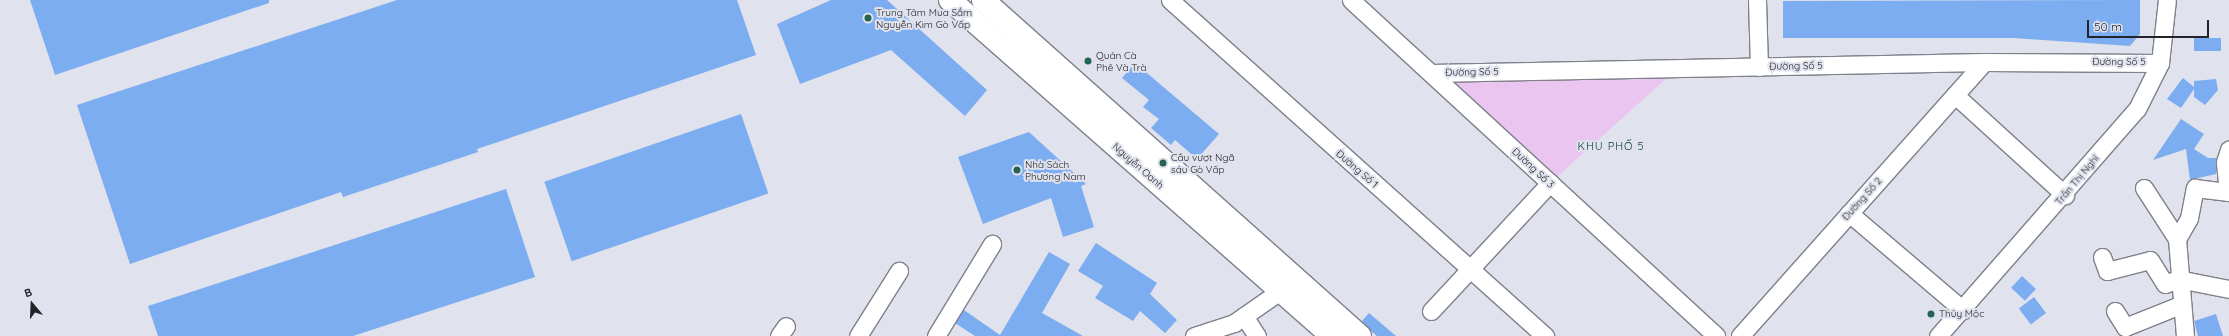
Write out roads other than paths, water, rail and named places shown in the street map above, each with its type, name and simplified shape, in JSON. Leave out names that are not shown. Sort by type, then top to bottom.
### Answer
[{"type":"main road","name":"Nguyễn Oanh","points":[[950,0],[1280,290],[1332,331],[1360,336]]},
{"type":"main road","name":"Nguyễn Oanh","points":[[983,0],[1332,331],[1369,336]]},
{"type":"street","name":"Đường Số 1","points":[[1170,0],[1545,336]]},
{"type":"street","name":"Đường Số 3","points":[[1351,0],[1716,336]]},
{"type":"street","points":[[1757,0],[1759,67]]},
{"type":"street","name":"Trần Thị Nghỉ","points":[[1938,336],[1963,310],[2137,110],[2160,63],[2167,0]]},
{"type":"street","name":"Đường Số 5","points":[[1431,73],[1984,62],[2160,63]]},
{"type":"street","name":"Đường Số 2","points":[[1740,336],[1984,62]]},
{"type":"street","points":[[1955,95],[2065,194]]},
{"type":"street","points":[[2184,336],[2178,279],[2177,239],[2190,213],[2195,188],[2228,192],[2225,162],[2229,150]]},
{"type":"street","points":[[1431,311],[1550,183]]},
{"type":"street","points":[[2144,188],[2177,239]]},
{"type":"street","points":[[1849,213],[1963,310]]},
{"type":"street","points":[[936,336],[992,244]]},
{"type":"street","points":[[2102,257],[2107,271],[2150,260],[2165,284],[2178,279],[2229,289]]},
{"type":"street","points":[[858,336],[899,271]]},
{"type":"street","points":[[1194,336],[1244,316],[1280,290]]},
{"type":"street","points":[[2115,311],[2124,327],[2180,305]]},
{"type":"street","points":[[1244,316],[1257,336]]},
{"type":"place","name":"Trung Tâm Mua Sắm Nguyễn Kim Gò Vấp","points":[[868,18]]},
{"type":"place","name":"Quán Cà Phê Và Trà","points":[[1088,61]]},
{"type":"place","name":"Cầu vượt Ngã sáu Gò Vấp","points":[[1163,163]]},
{"type":"place","name":"Nhà Sách Phương Nam","points":[[1017,170]]},
{"type":"place","name":"Thủy Mộc","points":[[1931,314]]},
{"type":"district","name":"KHU PHỐ 5","points":[[1611,146]]}]
